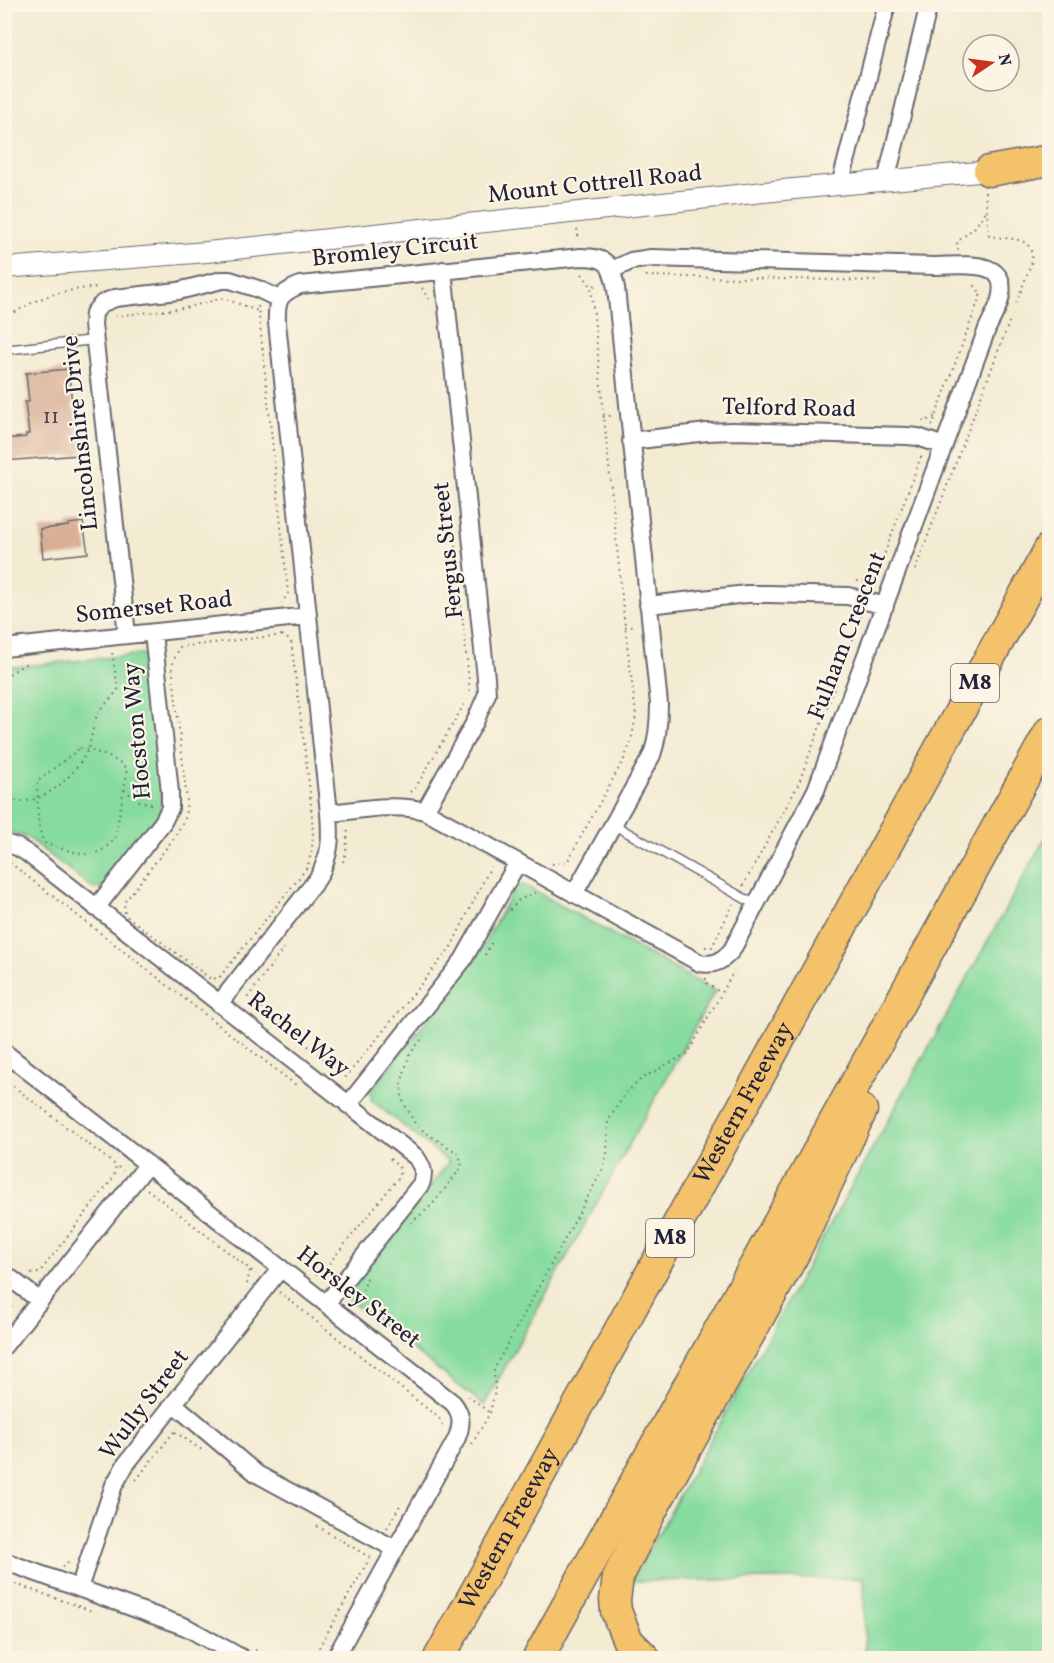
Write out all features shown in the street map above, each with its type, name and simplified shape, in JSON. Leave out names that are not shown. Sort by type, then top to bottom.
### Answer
[{"type":"highway","points":[[989,171],[1050,159]]},
{"type":"highway","points":[[989,171],[1050,168]]},
{"type":"highway","name":"Western Freeway","points":[[439,1659],[1050,548]]},
{"type":"highway","points":[[538,1659],[1050,731]]},
{"type":"highway","points":[[645,1659],[628,1641],[616,1611],[618,1577],[652,1510],[795,1252],[980,860]]},
{"type":"street","points":[[840,185],[887,4]]},
{"type":"street","points":[[886,181],[928,4]]},
{"type":"street","name":"Mount Cottrell Road","points":[[5,276],[207,252],[989,171]]},
{"type":"street","name":"Bromley Circuit","points":[[278,303],[288,290],[300,285],[443,270],[589,257],[604,261],[612,270]]},
{"type":"street","name":"Fulham Crescent","points":[[612,270],[631,261],[651,258],[977,266],[990,268],[1001,282],[1000,296],[816,790],[732,950],[716,964],[709,965]]},
{"type":"street","name":"Fergus Street","points":[[428,805],[475,722],[487,694],[443,270]]},
{"type":"street","points":[[578,887],[652,755],[659,725],[659,704],[616,288],[612,270]]},
{"type":"street","name":"Lincolnshire Drive","points":[[127,635],[94,340],[94,313],[103,303],[115,298],[178,291],[222,280],[230,280],[258,289],[278,303]]},
{"type":"street","points":[[219,1004],[318,878],[325,864],[331,835],[340,817],[308,616],[279,347],[278,303]]},
{"type":"street","name":"Telford Road","points":[[631,441],[719,431],[907,436],[944,446]]},
{"type":"street","points":[[648,604],[747,594],[848,596],[861,607],[885,606]]},
{"type":"street","name":"Somerset Road","points":[[4,648],[308,616]]},
{"type":"street","name":"Hocston Way","points":[[96,908],[163,822],[170,808],[153,633]]},
{"type":"street","points":[[340,817],[393,807],[428,805],[514,869],[578,887],[700,963],[709,965]]},
{"type":"street","name":"Rachel Way","points":[[4,843],[27,853],[416,1157],[424,1176],[415,1193],[326,1304]]},
{"type":"street","points":[[348,1105],[463,960],[514,869]]},
{"type":"street","name":"Horsley Street","points":[[4,1052],[288,1273],[458,1409],[462,1418],[461,1429],[456,1440],[388,1545],[334,1659]]},
{"type":"street","points":[[4,1346],[148,1164]]},
{"type":"street","points":[[4,1273],[40,1300]]},
{"type":"street","name":"Wully Street","points":[[79,1588],[114,1485],[126,1464],[180,1409],[268,1284],[288,1273]]},
{"type":"street","points":[[180,1409],[257,1474],[388,1545]]},
{"type":"street","points":[[4,1561],[186,1627],[247,1654]]},
{"type":"lane","points":[[4,350],[94,340]]},
{"type":"lane","points":[[614,825],[756,905]]},
{"type":"path","points":[[701,948],[712,946],[798,785],[860,621],[861,607],[927,440],[981,294],[971,281],[959,282],[957,242],[975,227],[986,211]]},
{"type":"path","points":[[645,276],[884,281]]},
{"type":"path","points":[[4,318],[30,303],[50,296],[74,290],[109,286]]},
{"type":"path","points":[[506,914],[519,900],[567,862],[624,759],[631,742],[636,715],[591,286]]},
{"type":"path","points":[[422,288],[429,300],[431,311]]},
{"type":"path","points":[[93,318],[179,308],[223,298],[258,311],[278,303]]},
{"type":"path","points":[[258,311],[288,592],[281,604]]},
{"type":"path","points":[[454,530],[470,693]]},
{"type":"path","points":[[860,621],[861,607]]},
{"type":"path","points":[[625,627],[650,623]]},
{"type":"path","points":[[282,634],[291,641],[310,792],[313,832],[308,866],[219,978],[211,980],[125,915],[124,903],[174,838],[185,819],[187,801],[172,665],[179,647],[282,634]]},
{"type":"path","points":[[4,804],[26,801],[46,794],[74,772],[93,739],[97,716],[118,689],[112,652]]},
{"type":"path","points":[[4,677],[28,662]]},
{"type":"path","points":[[428,805],[408,794],[416,787],[465,703]]},
{"type":"path","points":[[80,748],[120,763],[127,773],[124,790],[115,838],[95,854],[86,854],[43,842],[38,797],[39,780],[80,748]]},
{"type":"path","points":[[124,790],[141,802],[170,808]]},
{"type":"path","points":[[4,797],[16,802]]},
{"type":"path","points":[[340,817],[357,826]]},
{"type":"path","points":[[340,817],[346,852],[342,863]]},
{"type":"path","points":[[4,862],[10,863],[301,1088]]},
{"type":"path","points":[[290,940],[248,997],[346,1077],[451,947],[491,865],[578,887]]},
{"type":"path","points":[[480,961],[497,933]]},
{"type":"path","points":[[709,965],[705,982],[721,993]]},
{"type":"path","points":[[410,1224],[432,1205],[462,1167],[459,1154],[416,1126],[402,1100],[402,1081],[410,1055],[424,1036]]},
{"type":"path","points":[[4,1079],[440,1418],[444,1430]]},
{"type":"path","points":[[288,1273],[303,1268],[314,1276],[323,1272],[400,1176],[399,1167],[384,1153]]},
{"type":"path","points":[[28,1274],[39,1273],[114,1177],[116,1166]]},
{"type":"path","points":[[367,1276],[362,1293],[369,1318]]},
{"type":"path","points":[[4,1293],[8,1296],[12,1310]]},
{"type":"path","points":[[462,1391],[490,1413]]},
{"type":"path","points":[[135,1483],[175,1432],[180,1409]]},
{"type":"path","points":[[313,1659],[388,1545],[405,1497]]},
{"type":"path","points":[[4,1580],[97,1612]]},
{"type":"path","points":[[247,1654],[270,1659]]},
{"type":"green space","points":[[142,654],[146,660],[162,804],[159,814],[106,883],[94,889],[28,838],[5,830],[5,668]]},
{"type":"green space","points":[[1049,831],[1049,1658],[865,1658],[864,1578],[632,1581]]},
{"type":"green space","points":[[524,885],[715,991],[484,1405],[349,1300],[348,1291],[449,1162],[372,1101],[370,1092],[478,955],[515,887]]},
{"type":"building","points":[[68,369],[73,410],[75,409],[83,452],[79,455],[4,461],[4,439],[26,437],[26,434],[29,434],[25,402],[29,402],[26,373]]},
{"type":"building","points":[[83,522],[88,553],[43,558],[40,529]]}]
